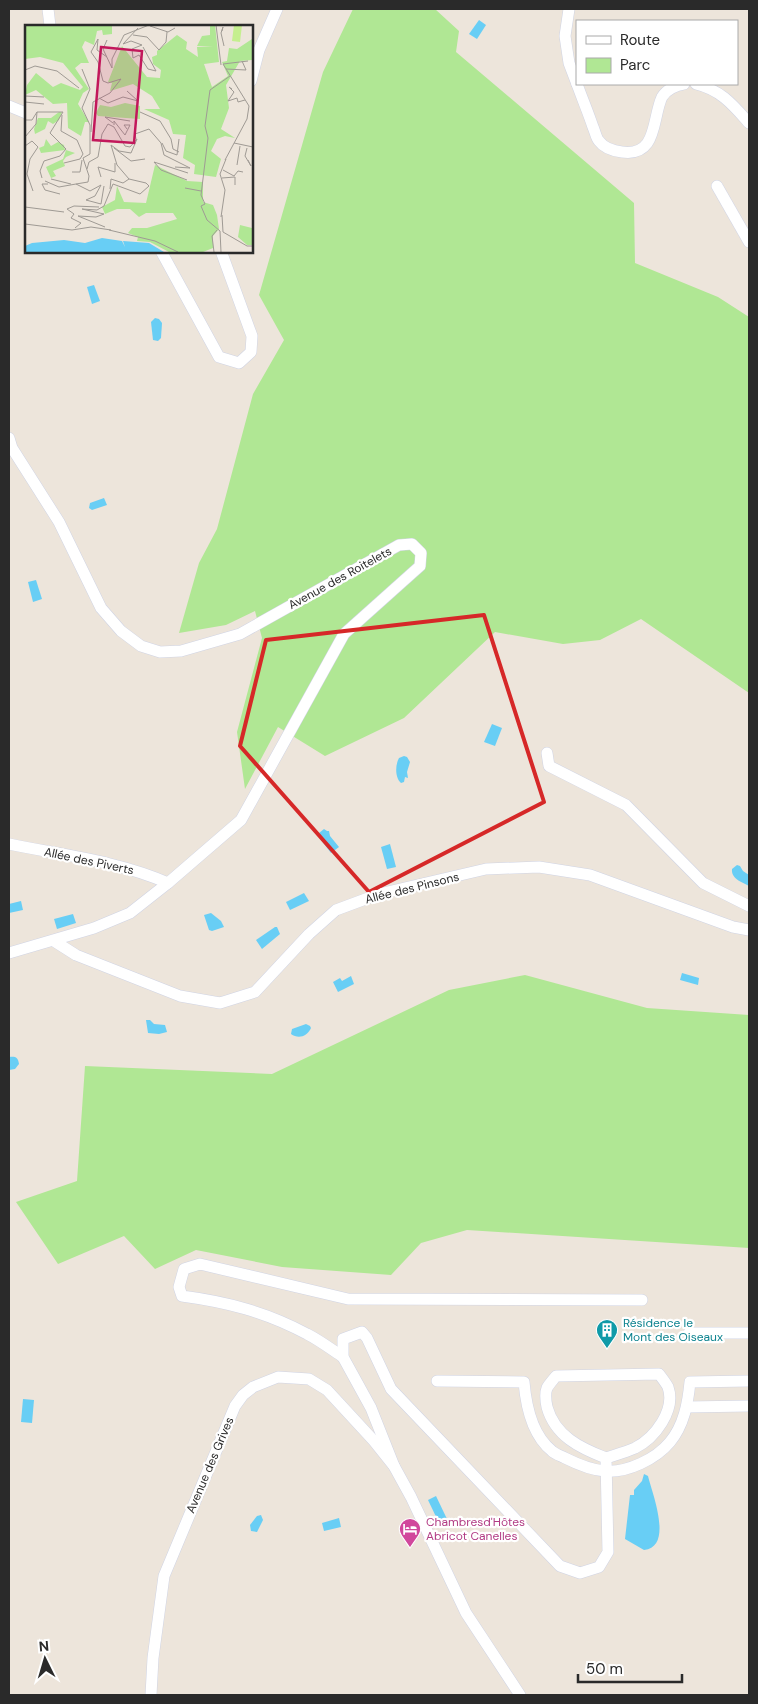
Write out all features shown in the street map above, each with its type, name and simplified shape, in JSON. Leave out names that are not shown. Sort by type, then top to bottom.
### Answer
[{"type":"street","points":[[48,9],[50,25]]},
{"type":"street","points":[[252,76],[259,50],[277,9]]},
{"type":"street","points":[[569,9],[565,36],[576,78]]},
{"type":"street","points":[[577,85],[598,141],[611,150],[625,153],[640,150],[650,139],[656,126],[658,110],[663,96],[670,89],[681,85]]},
{"type":"street","points":[[702,85],[707,86],[726,97],[749,122]]},
{"type":"street","points":[[9,106],[25,114]]},
{"type":"street","points":[[718,186],[749,242]]},
{"type":"street","points":[[162,252],[219,357],[238,363],[251,352],[252,336],[221,252]]},
{"type":"street","name":"Avenue des Roitelets","points":[[9,438],[12,448],[59,522],[101,608],[121,631],[141,646],[160,652],[181,651],[240,634],[399,545],[412,544],[421,553],[420,566],[344,634],[241,820],[168,883],[130,912],[94,928],[9,953]]},
{"type":"street","points":[[546,753],[549,766],[626,805],[703,883],[749,906]]},
{"type":"street","name":"Allée des Piverts","points":[[9,844],[121,866],[145,873],[168,883]]},
{"type":"street","name":"Allée des Pinsons","points":[[54,941],[76,955],[180,996],[220,1003],[255,992],[309,934],[336,910],[379,894],[486,869],[539,868],[590,875],[733,927],[749,930]]},
{"type":"street","points":[[520,1695],[466,1613],[411,1497],[394,1466],[371,1408],[343,1357],[307,1334],[264,1314],[223,1302],[182,1296],[179,1287],[184,1269],[200,1264],[348,1299],[642,1300]]},
{"type":"street","points":[[343,1357],[343,1339],[362,1332],[367,1338],[390,1389],[560,1566],[580,1573],[599,1567],[608,1552],[606,1458]]},
{"type":"street","points":[[689,1333],[749,1333]]},
{"type":"street","points":[[659,1374],[668,1388],[669,1406],[664,1419],[650,1436],[636,1448],[606,1458],[587,1450],[556,1428],[550,1417],[546,1402],[547,1388],[556,1376],[659,1374]]},
{"type":"street","name":"Avenue des Grives","points":[[151,1695],[153,1658],[164,1576],[235,1406],[243,1395],[253,1386],[278,1377],[309,1379],[327,1390],[374,1441],[394,1466]]},
{"type":"street","points":[[437,1381],[524,1382],[529,1415],[541,1439],[552,1452],[577,1464],[606,1471],[636,1465],[661,1452],[671,1441],[687,1408],[690,1382],[749,1381]]},
{"type":"street","points":[[687,1408],[749,1406]]},
{"type":"highlighted area","points":[[484,615],[544,802],[369,892],[240,746],[266,640]]},
{"type":"green space","points":[[353,9],[435,9],[459,31],[456,52],[634,203],[635,263],[718,297],[749,317],[749,693],[641,619],[600,640],[563,644],[495,632],[404,718],[325,756],[278,727],[245,789],[237,732],[262,638],[255,611],[226,625],[179,633],[199,563],[217,529],[253,394],[284,340],[259,295],[323,72]]},
{"type":"green space","points":[[525,975],[647,1008],[749,1015],[749,1248],[467,1230],[421,1243],[391,1275],[282,1267],[196,1250],[155,1269],[124,1236],[58,1264],[16,1202],[77,1181],[85,1066],[272,1074],[449,990]]},
{"type":"water","points":[[479,20],[486,25],[477,39],[469,34]]},
{"type":"water","points":[[94,285],[100,301],[92,304],[87,287]]},
{"type":"water","points":[[155,318],[159,319],[162,323],[161,338],[158,341],[153,340],[151,322]]},
{"type":"water","points":[[104,498],[107,505],[92,510],[89,508],[90,503]]},
{"type":"water","points":[[36,580],[42,599],[33,602],[28,582]]},
{"type":"water","points":[[492,724],[502,728],[495,746],[484,742]]},
{"type":"water","points":[[404,756],[410,762],[407,772],[408,778],[405,777],[404,782],[401,783],[396,768],[399,758]]},
{"type":"water","points":[[324,829],[329,831],[330,836],[339,847],[331,853],[321,840],[319,833]]},
{"type":"water","points":[[390,844],[396,867],[387,869],[381,847]]},
{"type":"water","points":[[737,865],[749,875],[749,886],[733,875],[732,869]]},
{"type":"water","points":[[304,893],[309,901],[290,910],[286,902]]},
{"type":"water","points":[[21,901],[23,910],[9,913],[9,904]]},
{"type":"water","points":[[211,913],[221,921],[224,927],[212,931],[209,930],[204,915]]},
{"type":"water","points":[[73,914],[76,923],[57,929],[54,919]]},
{"type":"water","points":[[277,927],[280,934],[262,949],[256,940]]},
{"type":"water","points":[[682,973],[699,978],[698,985],[680,980]]},
{"type":"water","points":[[351,976],[354,984],[338,992],[333,982],[340,978],[342,981]]},
{"type":"water","points":[[146,1020],[150,1020],[154,1024],[165,1025],[167,1032],[159,1034],[148,1033]]},
{"type":"water","points":[[306,1024],[311,1028],[305,1035],[297,1036],[291,1034],[292,1029]]},
{"type":"water","points":[[9,1057],[15,1057],[18,1060],[19,1064],[15,1069],[9,1070]]},
{"type":"water","points":[[23,1399],[34,1400],[32,1423],[21,1422]]},
{"type":"water","points":[[644,1474],[648,1476],[659,1518],[660,1530],[658,1540],[653,1547],[644,1550],[625,1539],[630,1495],[634,1495],[634,1490],[642,1481]]},
{"type":"water","points":[[436,1496],[447,1519],[439,1523],[428,1500]]},
{"type":"water","points":[[261,1515],[263,1520],[257,1532],[251,1531],[250,1525],[257,1516]]},
{"type":"water","points":[[339,1518],[341,1527],[324,1531],[322,1523]]},
{"type":"place","name":"Résidence le Mont des Oiseaux","points":[[607,1349]]},
{"type":"place","name":"Chambresd'Hôtes Abricot Canelles","points":[[410,1548]]}]
